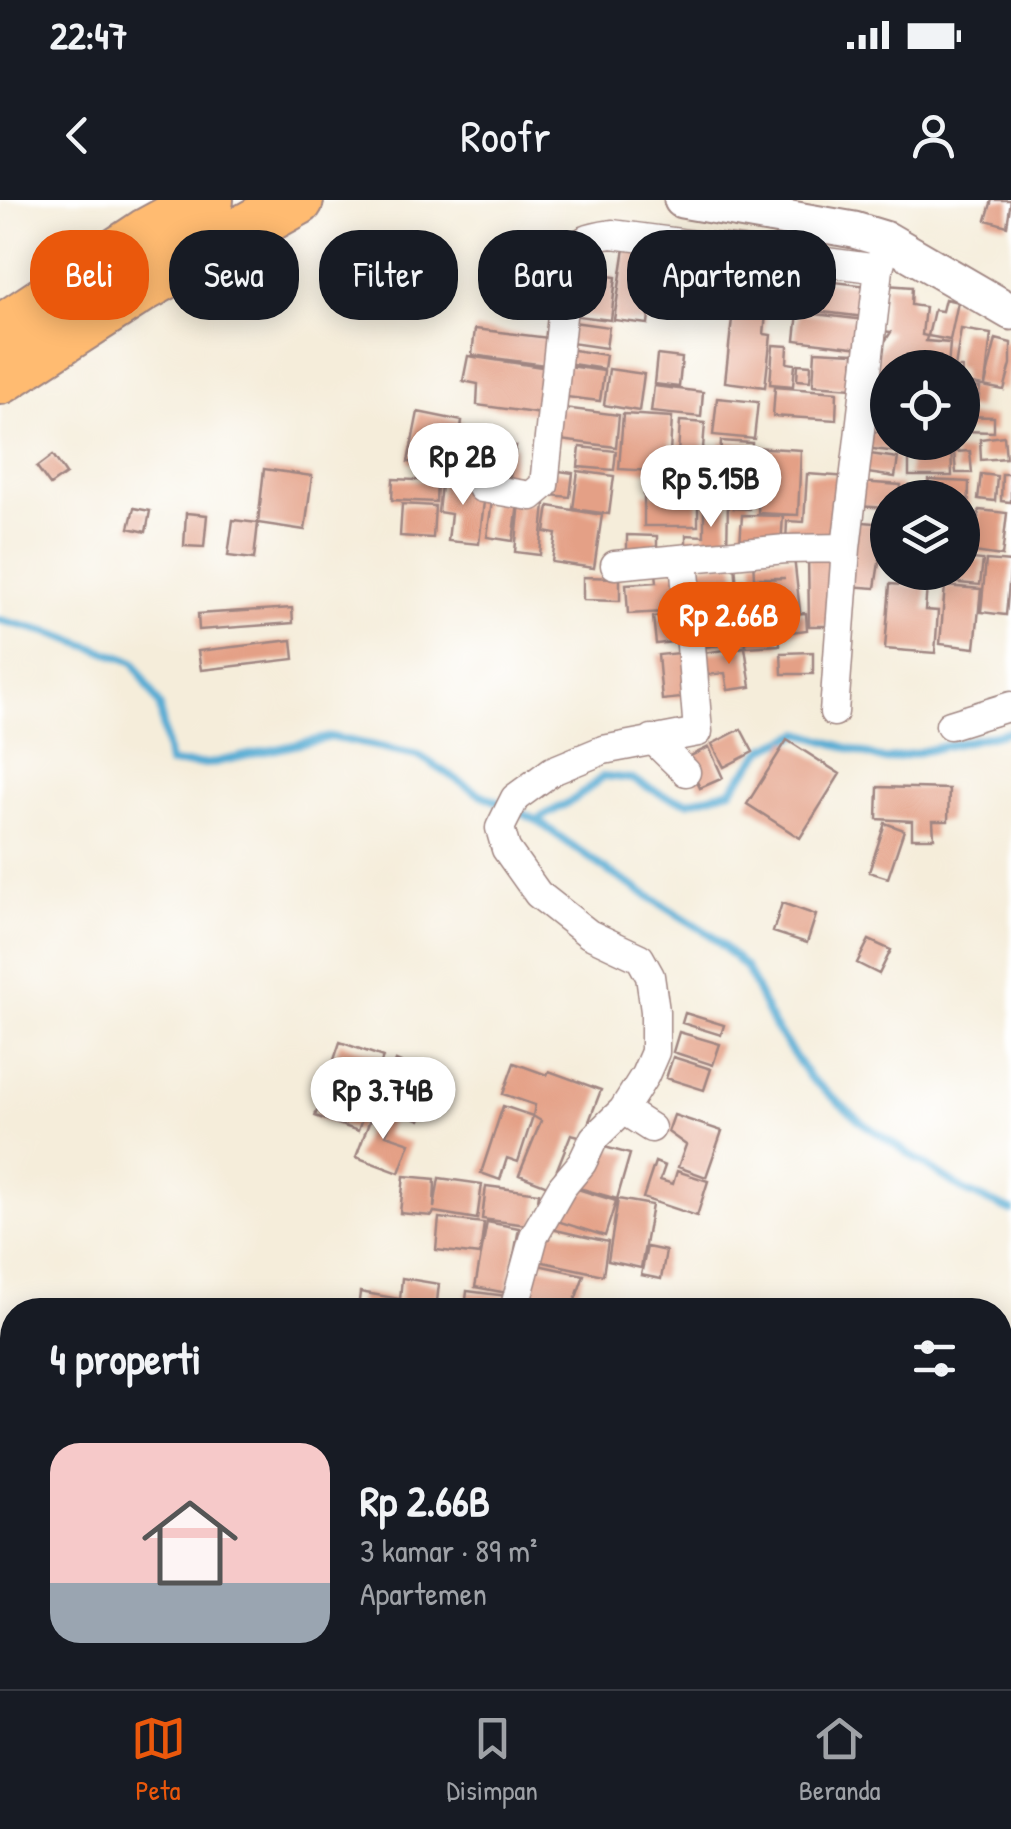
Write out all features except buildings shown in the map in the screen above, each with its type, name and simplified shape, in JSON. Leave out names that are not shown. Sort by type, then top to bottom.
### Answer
[{"type":"highway","points":[[0,332],[146,234],[208,200]]},
{"type":"highway","points":[[0,379],[142,287],[298,200]]},
{"type":"street","points":[[682,200],[808,221],[1011,312]]},
{"type":"street","points":[[482,488],[531,496],[544,485],[568,260],[574,247],[589,238],[612,234],[883,255]]},
{"type":"street","points":[[834,712],[846,548],[883,255]]},
{"type":"street","points":[[615,565],[786,549],[846,548]]},
{"type":"street","points":[[517,1298],[534,1236],[562,1187],[582,1163],[590,1144],[624,1110],[645,1076],[655,1052],[655,1011],[646,966],[640,958],[590,934],[538,894],[506,849],[500,828],[515,798],[552,771],[582,758],[699,730],[684,560]]},
{"type":"street","points":[[950,725],[1011,706]]},
{"type":"street","points":[[652,740],[686,772]]},
{"type":"street","points":[[624,1110],[652,1128]]},
{"type":"waterway","points":[[0,620],[134,662],[160,707],[169,764],[208,764],[331,737],[418,755],[476,792],[536,820],[575,799],[604,776],[632,779],[665,796],[688,802],[731,790],[764,749],[801,733],[885,760],[1011,731]]},
{"type":"waterway","points":[[536,820],[608,871],[711,935],[746,968],[774,1026],[809,1077],[864,1124],[965,1191],[1011,1211]]}]
